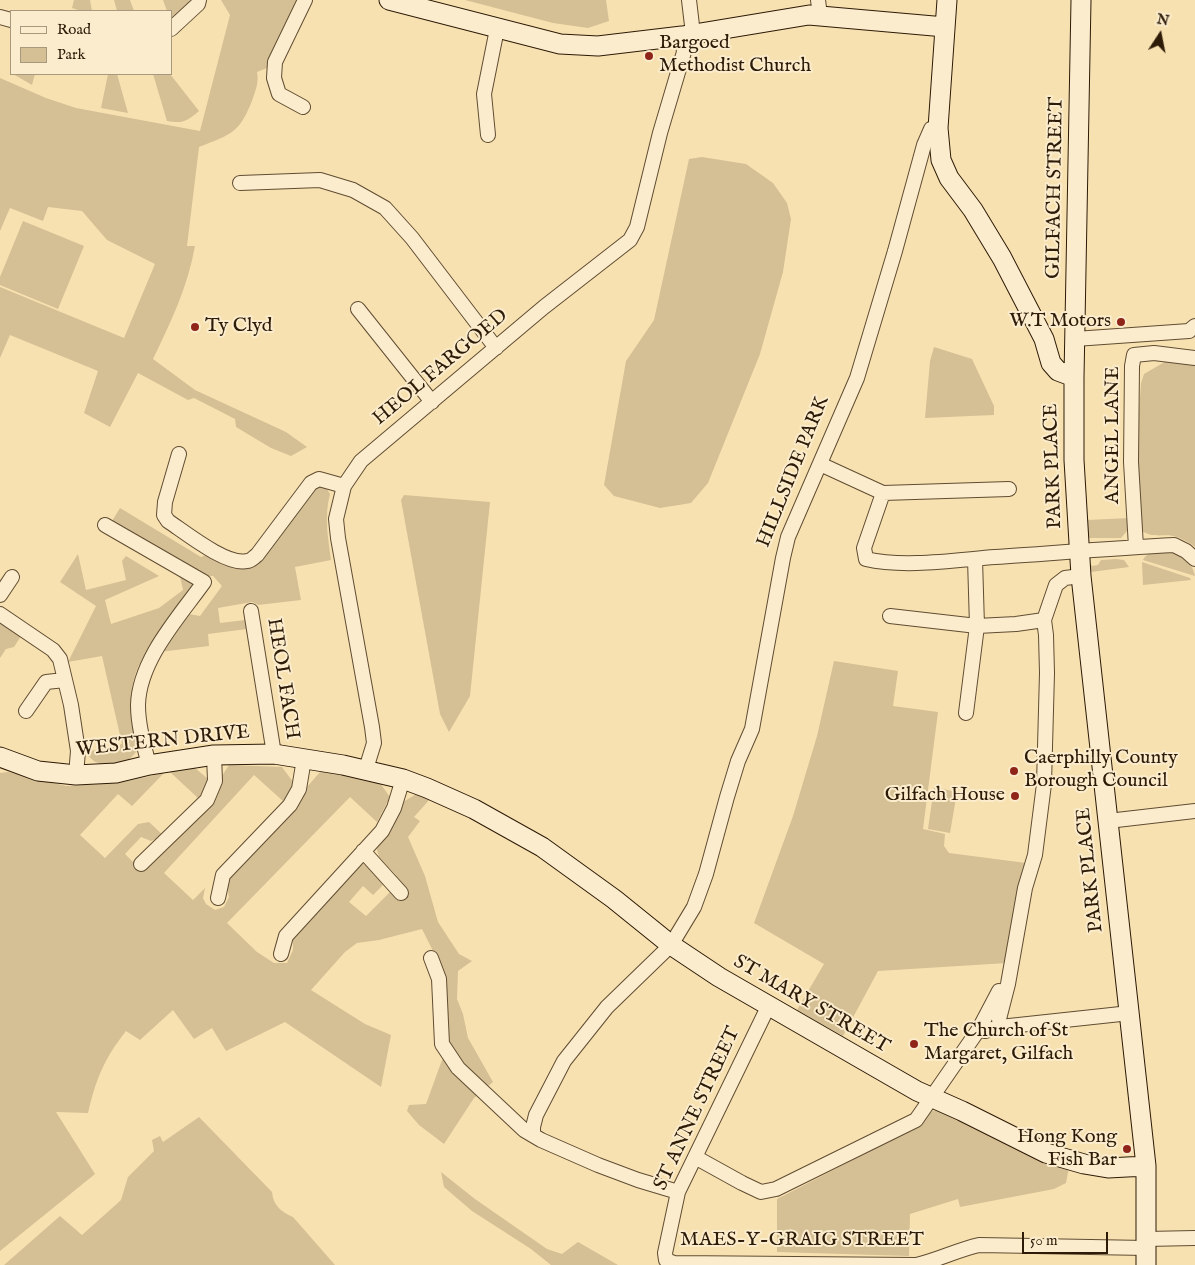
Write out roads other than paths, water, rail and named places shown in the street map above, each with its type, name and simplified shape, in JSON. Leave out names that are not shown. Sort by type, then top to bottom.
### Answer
[{"type":"street","points":[[172,28],[198,4],[199,0]]},
{"type":"street","points":[[303,107],[280,94],[274,78],[275,62],[305,0]]},
{"type":"street","points":[[389,0],[560,44],[598,46],[687,35],[809,15],[819,8],[945,26]]},
{"type":"street","name":"HEOL FARGOED","points":[[366,770],[374,743],[336,519],[344,486],[361,461],[544,307],[630,240],[637,227],[660,133],[684,52],[689,0]]},
{"type":"street","points":[[947,0],[938,128],[941,160],[949,178],[973,210],[997,250],[1044,338],[1051,362],[1058,371],[1074,377]]},
{"type":"street","name":"GILFACH STREET","points":[[1074,377],[1081,0]]},
{"type":"street","points":[[488,135],[484,94],[498,29]]},
{"type":"street","name":"HILLSIDE PARK","points":[[533,1134],[536,1114],[564,1061],[607,1007],[671,945],[694,906],[706,874],[738,761],[752,729],[784,551],[788,538],[857,378],[895,252],[924,145],[931,129],[938,128]]},
{"type":"street","points":[[240,183],[320,180],[353,190],[385,208],[412,238],[496,348]]},
{"type":"street","points":[[358,309],[432,402]]},
{"type":"street","points":[[1044,338],[1055,343],[1075,339],[1189,331],[1195,326]]},
{"type":"street","name":"ANGEL LANE","points":[[1136,547],[1132,462],[1132,366],[1134,355],[1154,353],[1195,358]]},
{"type":"street","name":"PARK PLACE","points":[[1074,377],[1074,460],[1081,576],[1146,1166],[1146,1251]]},
{"type":"street","points":[[179,454],[165,502],[164,514],[168,521],[201,543],[226,559],[237,562],[249,561],[257,555],[311,483],[319,479],[344,486]]},
{"type":"street","points":[[820,464],[883,493],[1009,489]]},
{"type":"street","points":[[883,493],[864,548],[866,559],[880,562],[937,562],[1080,550],[1174,545],[1186,550],[1195,559]]},
{"type":"street","points":[[105,525],[204,582],[147,665],[138,704],[148,765]]},
{"type":"street","points":[[966,713],[977,626],[975,559]]},
{"type":"street","points":[[1000,1027],[999,1019],[1008,984],[1025,888],[1035,855],[1044,784],[1047,673],[1044,620],[1056,585],[1065,578],[1081,576]]},
{"type":"street","points":[[0,595],[12,577]]},
{"type":"street","name":"HEOL FACH","points":[[251,611],[274,754]]},
{"type":"street","points":[[0,614],[53,650],[60,659],[71,705],[78,751],[76,775]]},
{"type":"street","points":[[890,616],[977,626],[1044,620]]},
{"type":"street","points":[[26,710],[46,682],[65,680]]},
{"type":"street","name":"WESTERN DRIVE","points":[[0,757],[38,771],[76,775],[116,773],[148,765],[214,755],[274,754],[366,770],[403,779],[474,810],[542,847],[614,899],[671,945]]},
{"type":"street","points":[[141,864],[207,800],[215,781],[214,755]]},
{"type":"street","points":[[218,898],[223,875],[290,805],[298,789],[304,759]]},
{"type":"street","points":[[281,954],[286,936],[382,831],[394,808],[403,779]]},
{"type":"street","points":[[1108,821],[1195,811]]},
{"type":"street","points":[[363,851],[401,893]]},
{"type":"street","name":"ST MARY STREET","points":[[671,945],[718,977],[768,1007],[916,1091],[962,1111],[1046,1153],[1084,1164],[1146,1166]]},
{"type":"street","points":[[431,958],[439,979],[442,1044],[458,1068],[524,1130],[540,1140],[598,1165],[678,1192]]},
{"type":"street","points":[[695,1157],[761,1192],[774,1189],[916,1120],[979,1029],[994,1003],[1002,984]]},
{"type":"street","name":"ST ANNE STREET","points":[[666,1260],[665,1253],[678,1192],[768,1007]]},
{"type":"street","points":[[986,1031],[1000,1027],[1130,1013]]},
{"type":"street","name":"MAES-Y-GRAIG STREET","points":[[666,1260],[674,1263],[916,1265],[934,1261],[964,1248],[979,1245],[1146,1251],[1195,1238]]},
{"type":"place","name":"Bargoed Methodist Church","points":[[649,56]]},
{"type":"place","name":"W.T Motors","points":[[1121,322]]},
{"type":"place","name":"Ty Clyd","points":[[195,327]]},
{"type":"place","name":"Caerphilly County Borough Council","points":[[1014,771]]},
{"type":"place","name":"Gilfach House","points":[[1015,796]]},
{"type":"place","name":"The Church of St Margaret, Gilfach","points":[[914,1044]]},
{"type":"place","name":"Hong Kong Fish Bar","points":[[1127,1149]]}]
